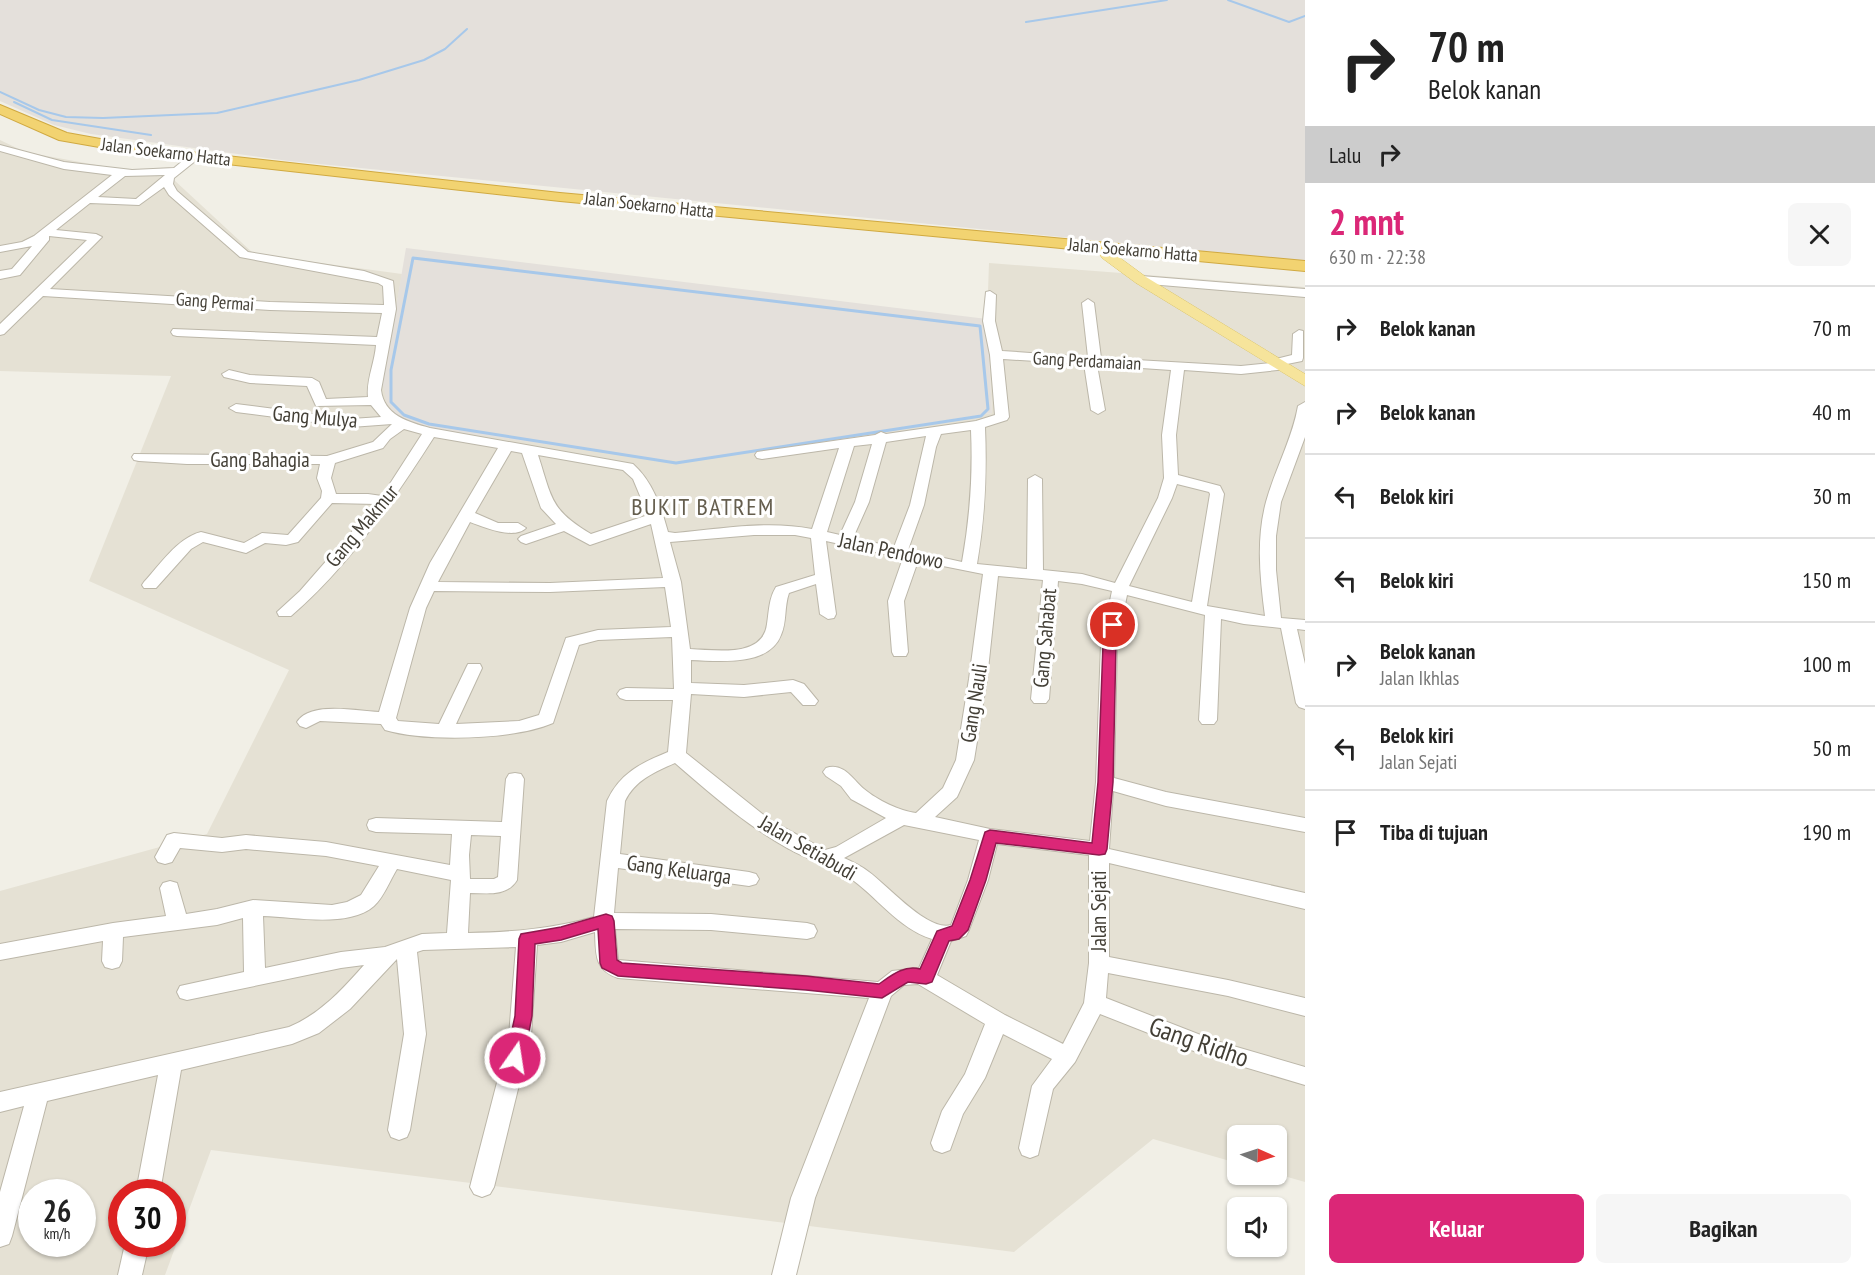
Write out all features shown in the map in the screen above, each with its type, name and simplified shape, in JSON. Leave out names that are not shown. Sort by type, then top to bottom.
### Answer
[{"type":"highway","name":"Jalan Soekarno Hatta","points":[[0,109],[64,137],[145,151],[510,197],[1105,252],[1305,266]]},
{"type":"highway","name":"Jalan Soekarno Hatta","points":[[0,118],[57,142],[114,152],[193,158]]},
{"type":"highway","name":"Jalan Soekarno Hatta","points":[[1135,254],[1305,273]]},
{"type":"main road","points":[[1105,252],[1141,279],[1294,370]]},
{"type":"main road","points":[[1135,254],[1141,279]]},
{"type":"street","points":[[0,148],[48,161],[122,173],[172,174]]},
{"type":"street","points":[[89,200],[139,202],[193,158]]},
{"type":"street","points":[[0,249],[25,245],[48,232],[122,173]]},
{"type":"street","points":[[172,174],[168,184],[173,193],[241,254],[382,280],[389,284],[390,309],[382,341],[382,360],[374,390],[377,401],[398,422],[430,432],[528,448],[633,469],[638,473],[656,517],[673,582],[680,632],[683,691],[677,755],[629,778],[620,789],[616,801],[603,910],[606,921],[608,963],[614,969],[882,991]]},
{"type":"street","points":[[0,275],[16,272],[48,232]]},
{"type":"street","points":[[0,331],[96,237],[48,232]]},
{"type":"street","points":[[1141,279],[1305,293]]},
{"type":"street","name":"Gang Permai","points":[[40,292],[270,306],[390,309]]},
{"type":"street","points":[[762,455],[881,436],[978,425],[1002,417],[996,355],[989,321],[990,296]]},
{"type":"street","points":[[1088,303],[1098,410]]},
{"type":"street","points":[[177,332],[382,341]]},
{"type":"street","points":[[1294,370],[1299,355],[1299,334]]},
{"type":"street","name":"Gang Perdamaian","points":[[996,355],[1092,363],[1294,370]]},
{"type":"street","points":[[1121,587],[1165,498],[1171,478],[1170,435],[1178,367]]},
{"type":"street","points":[[229,374],[250,379],[312,382],[318,402],[321,403],[377,401]]},
{"type":"street","points":[[1305,406],[1298,442],[1279,486],[1266,542],[1267,576],[1289,624],[1305,703]]},
{"type":"street","name":"Gang Mulya","points":[[236,408],[351,423],[398,422]]},
{"type":"street","name":"Gang Bahagia","points":[[140,457],[328,460],[378,445],[398,422]]},
{"type":"street","points":[[969,568],[978,513],[980,471],[978,425]]},
{"type":"street","points":[[900,652],[896,601],[929,447],[936,430]]},
{"type":"street","name":"Gang Makmur","points":[[285,612],[306,594],[386,501],[430,432]]},
{"type":"street","points":[[845,540],[862,502],[881,436]]},
{"type":"street","points":[[828,614],[818,535],[843,464],[848,442]]},
{"type":"street","points":[[507,445],[438,563],[418,608],[387,718],[391,726],[496,729],[543,721],[547,719],[572,642],[608,634],[680,632]]},
{"type":"street","points":[[528,448],[548,508],[566,526],[590,540],[656,517]]},
{"type":"street","points":[[150,585],[186,546],[201,537],[246,548],[262,538],[290,540],[296,537],[328,499],[324,478],[328,460]]},
{"type":"street","points":[[1171,478],[1208,486],[1215,489],[1218,494],[1206,610],[1208,720]]},
{"type":"street","name":"Gang Sahabat","points":[[1035,479],[1043,576],[1040,699]]},
{"type":"street","points":[[328,499],[368,498],[386,501]]},
{"type":"street","points":[[467,515],[496,527],[522,533],[566,526]]},
{"type":"street","name":"Jalan Pendowo","points":[[661,535],[675,538],[782,529],[845,540],[969,568],[1082,579],[1206,610],[1289,624]]},
{"type":"street","name":"Gang Nauli","points":[[821,858],[842,852],[910,819],[950,792],[965,760],[978,678],[991,569]]},
{"type":"street","points":[[682,658],[756,652],[768,645],[773,634],[782,590],[824,577]]},
{"type":"street","points":[[428,586],[503,589],[580,588],[673,582]]},
{"type":"street","name":"Jalan Sejati","points":[[1030,1148],[1043,1086],[1066,1056],[1095,1003],[1099,963],[1099,852],[1105,782],[1109,644],[1121,587]]},
{"type":"street","points":[[446,729],[474,668]]},
{"type":"street","points":[[626,694],[744,691],[793,686],[798,688],[809,701]]},
{"type":"street","points":[[306,722],[316,715],[387,718]]},
{"type":"street","name":"Jalan Setiabudi","points":[[677,755],[716,789],[772,831],[821,858],[855,872],[906,915],[943,936]]},
{"type":"street","points":[[832,772],[847,781],[858,794],[910,819],[990,836],[1099,852],[1305,901]]},
{"type":"street","points":[[165,857],[172,841],[176,840],[222,845],[246,842],[326,849],[391,862],[460,880],[498,886],[507,880],[515,779]]},
{"type":"street","points":[[1105,782],[1166,799],[1305,825]]},
{"type":"street","points":[[376,825],[512,829]]},
{"type":"street","points":[[457,940],[462,828]]},
{"type":"street","points":[[926,978],[943,936],[959,930],[978,880],[990,836]]},
{"type":"street","name":"Gang Keluarga","points":[[609,860],[749,879]]},
{"type":"street","points":[[0,952],[113,931],[217,917],[253,908],[332,913],[352,909],[368,900],[391,862]]},
{"type":"street","points":[[170,888],[178,923]]},
{"type":"street","points":[[253,908],[255,978]]},
{"type":"street","points":[[187,992],[362,956],[396,952],[422,942],[527,939],[561,934],[606,921],[711,922],[807,931]]},
{"type":"street","points":[[112,961],[113,931]]},
{"type":"street","points":[[482,1187],[520,1036],[525,993],[527,939]]},
{"type":"street","points":[[0,1102],[280,1039],[311,1027],[343,1003],[396,952]]},
{"type":"street","points":[[396,952],[415,1034],[399,1130]]},
{"type":"street","points":[[1099,963],[1228,988],[1305,1007]]},
{"type":"street","points":[[784,1275],[804,1198],[882,991],[904,976],[914,975],[926,978],[997,1021],[1066,1056]]},
{"type":"street","name":"Gang Ridho","points":[[1095,1003],[1212,1049],[1305,1076]]},
{"type":"street","points":[[942,1143],[953,1112],[974,1078],[997,1021]]},
{"type":"street","points":[[151,1179],[171,1063]]},
{"type":"street","points":[[0,1236],[38,1094]]},
{"type":"street","points":[[130,1275],[134,1257]]},
{"type":"shaded area","points":[[0,0],[1305,0],[1305,261],[289,161],[91,134],[54,125],[0,101]]},
{"type":"shaded area","points":[[0,140],[25,152],[173,179],[254,254],[402,274],[383,384],[686,461],[992,413],[987,319],[989,263],[1305,287],[1305,1182],[1287,1177],[1287,1125],[1227,1125],[1227,1160],[1153,1139],[1014,1252],[211,1150],[186,1218],[186,1179],[108,1179],[108,1257],[172,1257],[165,1275],[0,1275],[0,891],[207,834],[289,670],[89,581],[171,376],[0,371]]},
{"type":"shaded area","points":[[406,248],[987,319],[992,413],[686,461],[641,458],[428,428],[396,415],[387,403],[383,384]]},
{"type":"waterway","points":[[1026,22],[1167,0]]},
{"type":"waterway","points":[[1228,0],[1289,22],[1305,16]]},
{"type":"waterway","points":[[0,92],[39,110],[66,117],[103,118],[217,113],[359,80],[424,60],[445,49],[467,29]]},
{"type":"waterway","points":[[14,102],[52,120],[151,135]]},
{"type":"waterway","points":[[413,258],[980,326],[988,409],[981,416],[676,463],[429,424],[404,415],[391,402],[391,370],[413,258]]},
{"type":"district","name":"BUKIT BATREM","points":[[703,507]]},
{"type":"route","points":[[515,1058],[524,1016],[527,939],[561,934],[606,921],[608,963],[618,970],[806,983],[882,991],[899,977],[914,975],[926,978],[943,936],[959,930],[978,880],[990,836],[1099,849],[1105,782],[1109,644],[1113,625]]}]
